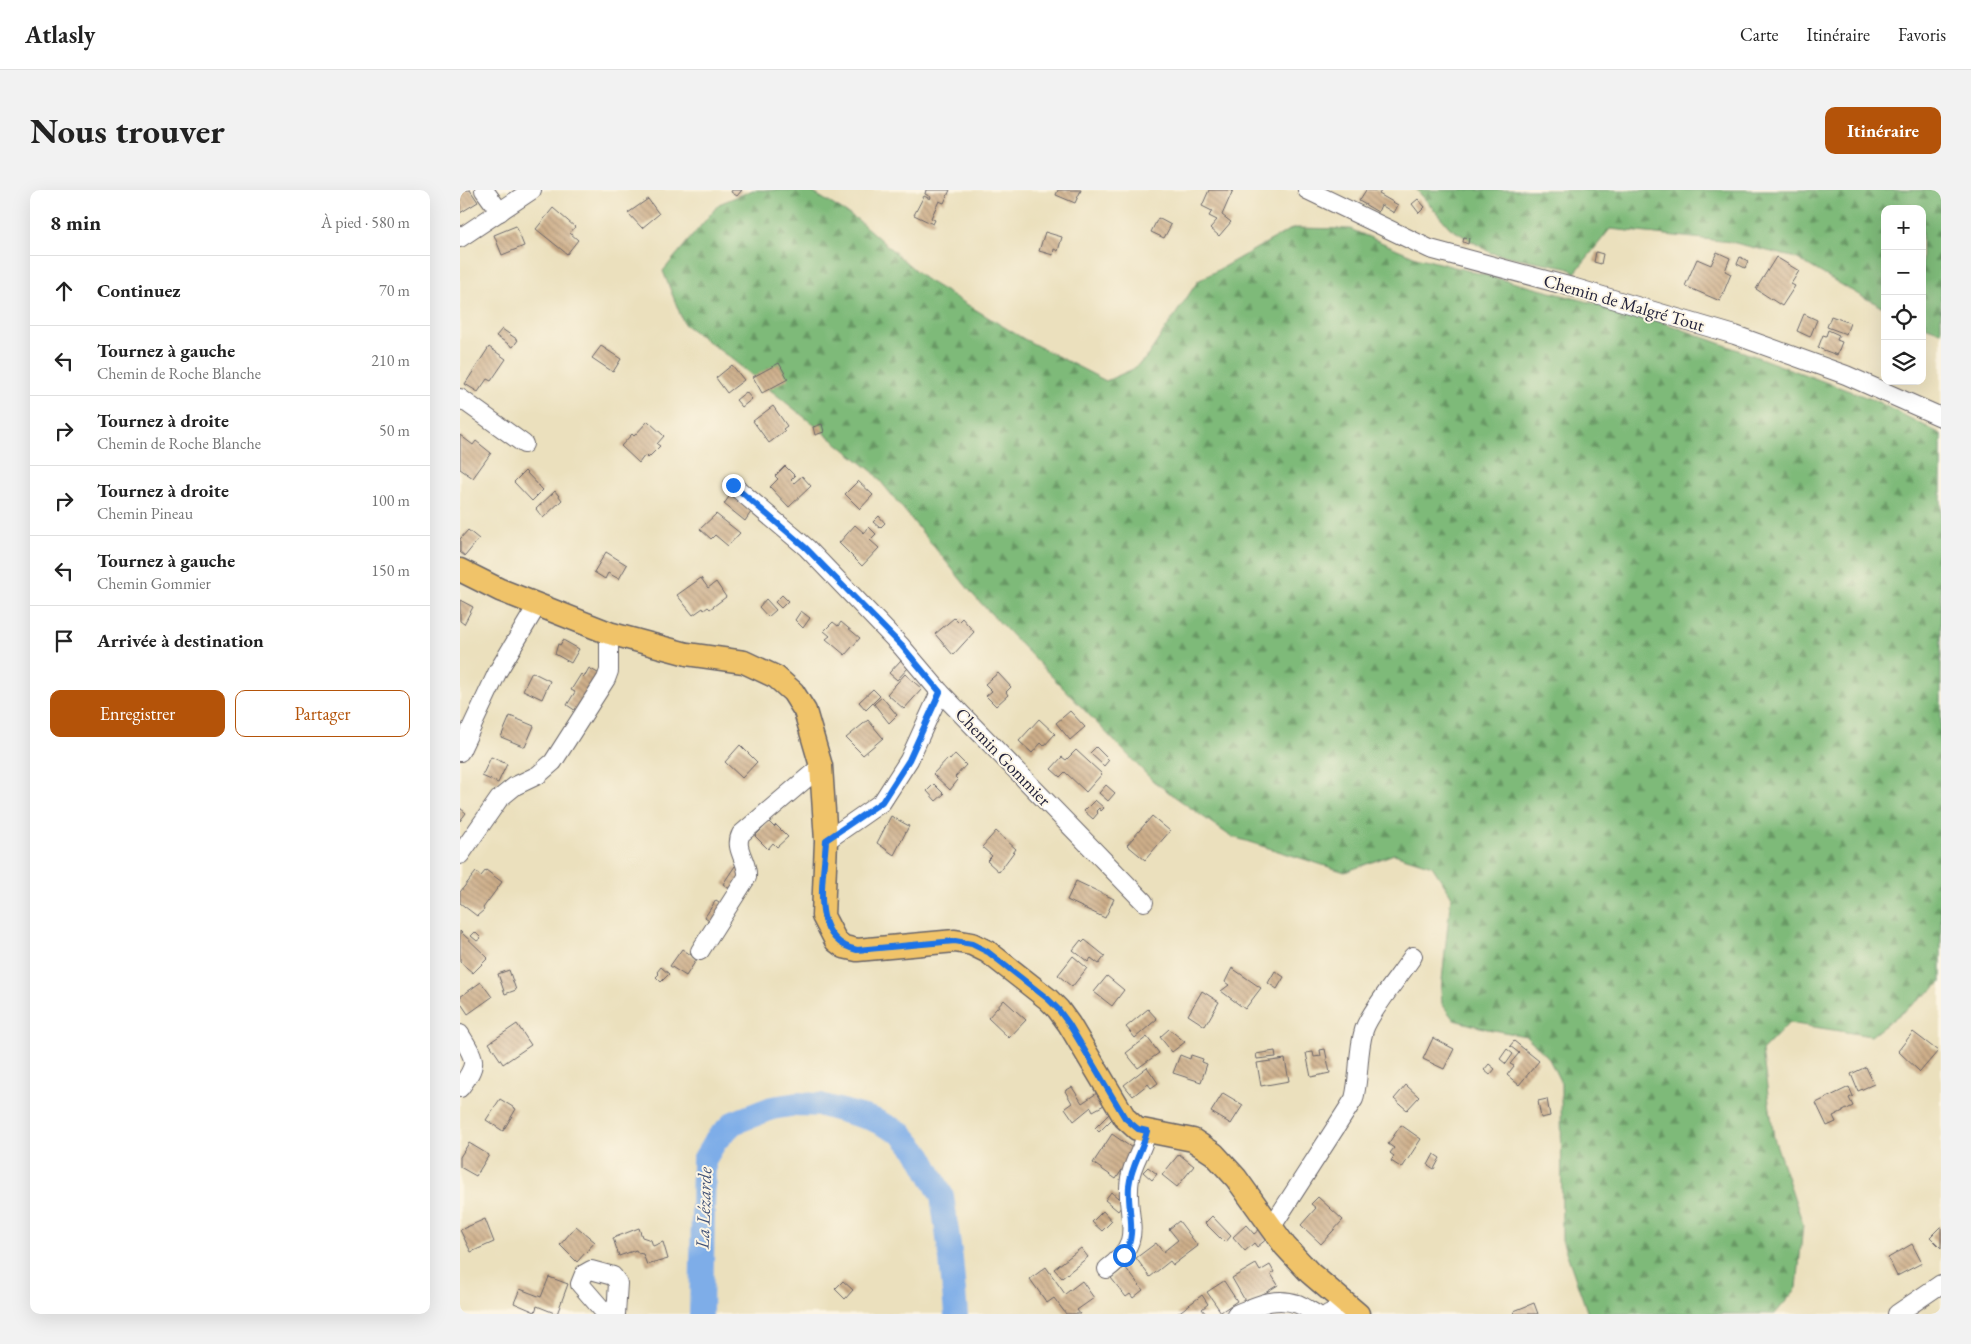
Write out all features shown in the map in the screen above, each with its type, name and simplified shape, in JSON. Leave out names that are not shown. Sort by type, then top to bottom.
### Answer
[{"type":"main road","points":[[460,570],[500,590],[609,633],[686,654],[744,662],[776,677],[793,692],[805,711],[821,766],[826,840],[822,916],[836,941],[844,947],[857,950],[955,941],[972,944],[988,952],[1058,1009],[1069,1024],[1125,1118],[1138,1129],[1194,1140],[1214,1154],[1236,1178],[1271,1228],[1345,1311]]},
{"type":"street","points":[[484,190],[500,212]]},
{"type":"street","points":[[460,238],[532,190]]},
{"type":"street","name":"Chemin de Malgré Tout","points":[[1307,190],[1430,249],[1572,287],[1735,335],[1846,375],[1941,417]]},
{"type":"street","points":[[460,398],[524,444]]},
{"type":"street","name":"Chemin Gommier","points":[[733,485],[806,548],[902,646],[940,692],[1144,902]]},
{"type":"street","points":[[460,752],[498,672],[538,604]]},
{"type":"street","points":[[460,854],[499,799],[515,786],[538,775],[558,755],[606,679],[609,671],[609,633]]},
{"type":"street","points":[[826,840],[882,802],[909,760],[940,692]]},
{"type":"street","points":[[700,951],[747,878],[747,871],[738,845],[741,834],[821,766]]},
{"type":"street","points":[[1271,1228],[1354,1099],[1357,1088],[1359,1050],[1365,1027],[1413,956]]},
{"type":"street","points":[[460,1034],[475,1063],[460,1088]]},
{"type":"street","points":[[1107,1269],[1124,1255],[1130,1243],[1130,1181],[1147,1131]]},
{"type":"street","points":[[606,1314],[583,1290],[580,1284],[584,1274],[591,1270],[613,1276],[618,1283],[616,1314]]},
{"type":"street","points":[[1897,1314],[1941,1284]]},
{"type":"street","points":[[1236,1314],[1264,1302],[1277,1300],[1300,1305],[1316,1314]]},
{"type":"green space","points":[[753,190],[809,190],[858,220],[925,279],[1024,339],[1106,381],[1133,369],[1146,358],[1198,281],[1293,228],[1350,229],[1416,257],[1654,319],[1874,400],[1941,434],[1941,983],[1871,1036],[1789,1023],[1762,1051],[1774,1138],[1803,1224],[1797,1288],[1775,1314],[1588,1314],[1562,1240],[1561,1083],[1548,1057],[1526,1036],[1487,1029],[1454,1020],[1442,1004],[1441,990],[1451,895],[1432,866],[1394,854],[1345,872],[1230,836],[1153,781],[975,597],[873,472],[729,357],[684,324],[663,271],[719,204]]},
{"type":"green space","points":[[1417,190],[1941,190],[1941,332],[1926,326],[1926,205],[1881,205],[1881,306],[1796,258],[1731,242],[1610,229],[1575,273],[1566,267],[1491,253],[1450,228]]},
{"type":"building","points":[[460,190],[470,190],[478,202],[460,213]]},
{"type":"building","points":[[732,190],[742,190],[737,196],[731,192]]},
{"type":"building","points":[[926,190],[950,190],[944,203],[939,201],[931,218],[935,220],[933,224],[914,215],[924,196],[930,199],[931,197],[925,194]]},
{"type":"building","points":[[1058,190],[1081,190],[1075,203],[1056,195]]},
{"type":"building","points":[[1209,190],[1233,190],[1222,215],[1231,222],[1219,236],[1210,228],[1217,220],[1209,216],[1212,211],[1202,206]]},
{"type":"building","points":[[1366,190],[1381,191],[1379,194],[1398,205],[1394,213],[1381,205],[1378,212],[1359,201]]},
{"type":"building","points":[[648,199],[659,214],[642,228],[628,213]]},
{"type":"building","points":[[1418,199],[1425,207],[1419,213],[1412,204]]},
{"type":"building","points":[[553,208],[575,227],[570,233],[578,240],[567,254],[536,229]]},
{"type":"building","points":[[1158,218],[1171,225],[1164,238],[1151,232]]},
{"type":"building","points":[[516,226],[524,246],[502,255],[494,235]]},
{"type":"building","points":[[1045,232],[1062,237],[1058,251],[1054,249],[1053,255],[1039,251]]},
{"type":"building","points":[[1464,237],[1469,238],[1468,244],[1463,242]]},
{"type":"building","points":[[1596,252],[1603,254],[1601,264],[1594,262]]},
{"type":"building","points":[[1717,252],[1730,258],[1725,271],[1731,274],[1720,301],[1685,286],[1697,259],[1711,265]]},
{"type":"building","points":[[1740,257],[1748,261],[1745,268],[1737,264]]},
{"type":"building","points":[[1776,257],[1799,271],[1791,284],[1795,286],[1782,306],[1756,289]]},
{"type":"building","points":[[1804,314],[1817,320],[1810,337],[1797,331]]},
{"type":"building","points":[[1831,316],[1850,323],[1846,334],[1827,327]]},
{"type":"building","points":[[502,329],[518,340],[513,347],[496,336]]},
{"type":"building","points":[[1828,330],[1839,335],[1837,340],[1842,342],[1837,355],[1818,348],[1823,335],[1826,336]]},
{"type":"building","points":[[601,346],[621,359],[613,372],[592,358]]},
{"type":"building","points":[[489,347],[506,359],[491,381],[487,379],[478,392],[465,384]]},
{"type":"building","points":[[779,363],[788,379],[762,393],[753,377]]},
{"type":"building","points":[[732,365],[744,380],[727,393],[716,378]]},
{"type":"building","points":[[746,392],[752,399],[742,407],[736,400]]},
{"type":"building","points":[[773,406],[787,426],[783,429],[785,431],[769,443],[753,421]]},
{"type":"building","points":[[648,421],[664,436],[657,444],[660,446],[648,458],[645,455],[639,463],[621,446]]},
{"type":"building","points":[[822,424],[824,432],[815,435],[813,427]]},
{"type":"building","points":[[460,435],[473,445],[476,441],[491,453],[473,478],[460,469]]},
{"type":"building","points":[[785,466],[795,476],[791,480],[794,483],[802,476],[811,486],[789,507],[770,487],[778,479],[775,476]]},
{"type":"building","points":[[525,471],[543,490],[532,501],[514,482]]},
{"type":"building","points":[[858,481],[873,495],[860,509],[845,494]]},
{"type":"building","points":[[555,491],[562,500],[543,518],[536,509]]},
{"type":"building","points":[[731,494],[751,512],[745,521],[724,504]]},
{"type":"building","points":[[716,514],[740,533],[728,546],[715,535],[711,539],[700,529]]},
{"type":"building","points":[[879,516],[885,523],[880,528],[873,522]]},
{"type":"building","points":[[855,525],[864,533],[869,527],[876,534],[870,540],[879,548],[862,566],[839,543]]},
{"type":"building","points":[[468,530],[479,539],[465,556],[460,552],[460,539]]},
{"type":"building","points":[[606,552],[627,565],[619,579],[608,573],[605,579],[594,572]]},
{"type":"building","points":[[701,578],[708,588],[716,582],[726,597],[710,609],[708,607],[704,610],[703,608],[693,615],[677,595]]},
{"type":"building","points":[[782,595],[788,601],[781,608],[775,602]]},
{"type":"building","points":[[766,599],[776,610],[768,617],[759,607]]},
{"type":"building","points":[[460,600],[473,607],[464,624],[460,621]]},
{"type":"building","points":[[801,611],[810,618],[803,628],[795,620]]},
{"type":"building","points":[[954,618],[958,622],[962,618],[974,632],[953,655],[935,634]]},
{"type":"building","points":[[833,622],[838,626],[841,622],[860,638],[845,655],[826,639],[830,636],[824,631]]},
{"type":"building","points":[[563,640],[579,649],[571,663],[555,654],[558,644],[560,645]]},
{"type":"building","points":[[901,660],[909,667],[897,680],[889,673]]},
{"type":"building","points":[[589,668],[605,677],[582,715],[567,705],[575,692],[571,690],[581,674],[584,677]]},
{"type":"building","points":[[532,672],[550,681],[542,699],[523,690]]},
{"type":"building","points":[[998,673],[1011,687],[1006,692],[1008,695],[996,706],[986,696],[992,691],[985,684]]},
{"type":"building","points":[[905,674],[922,689],[904,709],[887,694]]},
{"type":"building","points":[[873,689],[880,696],[866,710],[859,702]]},
{"type":"building","points":[[882,697],[897,715],[889,723],[874,704]]},
{"type":"building","points":[[1070,711],[1085,727],[1070,740],[1056,723]]},
{"type":"building","points":[[510,716],[534,726],[525,747],[501,737]]},
{"type":"building","points":[[1039,719],[1055,734],[1044,746],[1041,743],[1032,753],[1019,741]]},
{"type":"building","points":[[868,720],[883,738],[863,755],[846,738]]},
{"type":"building","points":[[740,745],[757,762],[742,778],[725,762]]},
{"type":"building","points":[[1096,747],[1109,760],[1104,766],[1090,753]]},
{"type":"building","points":[[1076,750],[1102,774],[1086,792],[1065,772],[1060,777],[1051,769],[1062,757],[1066,760]]},
{"type":"building","points":[[955,754],[966,765],[955,777],[958,780],[950,790],[933,774],[948,758],[950,760]]},
{"type":"building","points":[[491,757],[507,764],[498,783],[482,776]]},
{"type":"building","points":[[934,784],[944,794],[936,801],[927,791]]},
{"type":"building","points":[[1106,785],[1115,793],[1108,801],[1099,793]]},
{"type":"building","points":[[1095,800],[1104,808],[1101,811],[1099,808],[1096,811],[1098,813],[1093,819],[1084,811]]},
{"type":"building","points":[[460,808],[466,813],[460,821]]},
{"type":"building","points":[[891,816],[909,826],[894,855],[877,843]]},
{"type":"building","points":[[1152,816],[1170,831],[1145,860],[1127,845]]},
{"type":"building","points":[[769,822],[774,827],[776,825],[788,837],[777,847],[773,843],[768,849],[755,836]]},
{"type":"building","points":[[996,831],[1016,849],[999,872],[987,861],[992,856],[982,847]]},
{"type":"building","points":[[735,866],[746,874],[734,892],[723,884]]},
{"type":"building","points":[[486,870],[502,882],[483,908],[484,910],[477,916],[460,903],[460,892],[476,872],[481,876]]},
{"type":"building","points":[[1076,881],[1114,899],[1105,918],[1067,900]]},
{"type":"building","points":[[716,900],[728,908],[716,925],[705,917]]},
{"type":"building","points":[[460,931],[488,958],[473,973],[460,962]]},
{"type":"building","points":[[475,932],[481,938],[477,941],[471,936]]},
{"type":"building","points":[[1081,940],[1083,942],[1085,940],[1105,956],[1099,964],[1091,958],[1088,962],[1073,950]]},
{"type":"building","points":[[682,949],[697,959],[686,976],[670,966]]},
{"type":"building","points":[[1073,956],[1087,968],[1072,987],[1058,975]]},
{"type":"building","points":[[661,967],[669,974],[661,982],[656,977]]},
{"type":"building","points":[[1232,968],[1261,988],[1245,1009],[1221,991],[1229,985],[1225,982]]},
{"type":"building","points":[[509,970],[516,990],[505,994],[498,974]]},
{"type":"building","points":[[1275,971],[1284,977],[1277,989],[1268,983]]},
{"type":"building","points":[[1107,976],[1124,990],[1112,1006],[1094,992]]},
{"type":"building","points":[[481,982],[492,997],[468,1014],[460,1002],[460,997]]},
{"type":"building","points":[[1202,991],[1219,1002],[1205,1026],[1188,1015]]},
{"type":"building","points":[[1004,1000],[1026,1020],[1009,1038],[988,1018]]},
{"type":"building","points":[[1148,1009],[1157,1019],[1135,1038],[1126,1027]]},
{"type":"building","points":[[517,1024],[531,1045],[503,1064],[489,1043]]},
{"type":"building","points":[[1169,1029],[1185,1042],[1172,1052],[1160,1037]]},
{"type":"building","points":[[1913,1032],[1938,1051],[1920,1072],[1898,1051]]},
{"type":"building","points":[[1147,1037],[1159,1053],[1138,1068],[1126,1053]]},
{"type":"building","points":[[1433,1038],[1454,1049],[1444,1069],[1423,1059]]},
{"type":"building","points":[[1514,1041],[1539,1061],[1519,1085],[1507,1075],[1514,1066],[1510,1064],[1519,1053],[1510,1046]]},
{"type":"building","points":[[1325,1049],[1330,1073],[1311,1077],[1306,1053],[1313,1052],[1314,1057],[1321,1056],[1320,1050]]},
{"type":"building","points":[[1507,1049],[1513,1054],[1506,1064],[1500,1059]]},
{"type":"building","points":[[1275,1051],[1276,1057],[1257,1059],[1256,1054]]},
{"type":"building","points":[[1180,1055],[1190,1059],[1191,1055],[1203,1059],[1202,1062],[1207,1064],[1201,1082],[1173,1073]]},
{"type":"building","points":[[1285,1059],[1289,1081],[1261,1086],[1257,1063]]},
{"type":"building","points":[[1489,1064],[1495,1069],[1490,1075],[1484,1070]]},
{"type":"building","points":[[1147,1067],[1158,1083],[1151,1088],[1148,1084],[1133,1096],[1124,1085]]},
{"type":"building","points":[[1866,1067],[1874,1084],[1858,1091],[1851,1074]]},
{"type":"building","points":[[1406,1085],[1419,1097],[1407,1110],[1394,1099]]},
{"type":"building","points":[[1072,1087],[1082,1103],[1097,1093],[1104,1105],[1093,1111],[1091,1107],[1074,1121],[1065,1108],[1072,1103],[1065,1091]]},
{"type":"building","points":[[1849,1087],[1853,1096],[1849,1098],[1853,1106],[1833,1116],[1836,1122],[1827,1126],[1816,1103]]},
{"type":"building","points":[[1223,1093],[1243,1105],[1231,1124],[1211,1112]]},
{"type":"building","points":[[500,1099],[516,1109],[503,1131],[486,1120]]},
{"type":"building","points":[[1547,1099],[1550,1116],[1541,1118],[1538,1101]]},
{"type":"building","points":[[1109,1114],[1112,1119],[1099,1132],[1095,1128]]},
{"type":"building","points":[[1401,1125],[1421,1139],[1402,1168],[1391,1161],[1394,1156],[1390,1153],[1394,1148],[1388,1144]]},
{"type":"building","points":[[1112,1134],[1135,1150],[1116,1179],[1093,1163]]},
{"type":"building","points":[[469,1143],[489,1155],[476,1176],[460,1167],[460,1157]]},
{"type":"building","points":[[1179,1154],[1194,1166],[1177,1187],[1162,1175]]},
{"type":"building","points":[[1434,1154],[1440,1158],[1434,1169],[1428,1165]]},
{"type":"building","points":[[1148,1167],[1157,1174],[1152,1180],[1143,1172]]},
{"type":"building","points":[[1111,1192],[1124,1203],[1118,1211],[1105,1200]]},
{"type":"building","points":[[1318,1197],[1343,1220],[1321,1244],[1301,1225],[1316,1208],[1311,1204]]},
{"type":"building","points":[[1103,1211],[1112,1221],[1102,1231],[1092,1222]]},
{"type":"building","points":[[1212,1216],[1231,1236],[1225,1243],[1205,1223]]},
{"type":"building","points":[[485,1219],[494,1242],[471,1252],[460,1230]]},
{"type":"building","points":[[1179,1221],[1198,1246],[1173,1265],[1170,1261],[1150,1277],[1136,1258],[1156,1243],[1163,1252],[1178,1240],[1169,1229]]},
{"type":"building","points":[[1246,1225],[1254,1234],[1260,1229],[1268,1238],[1257,1247],[1254,1243],[1245,1251],[1233,1237]]},
{"type":"building","points":[[576,1226],[595,1242],[577,1262],[560,1245]]},
{"type":"building","points":[[1941,1226],[1941,1248],[1930,1237]]},
{"type":"building","points":[[639,1228],[642,1237],[651,1240],[653,1246],[663,1242],[668,1259],[647,1265],[643,1254],[638,1253],[636,1250],[619,1256],[613,1238]]},
{"type":"building","points":[[1912,1244],[1922,1263],[1897,1276],[1888,1258]]},
{"type":"building","points":[[1081,1248],[1088,1257],[1062,1278],[1054,1269]]},
{"type":"building","points":[[1256,1264],[1260,1271],[1270,1265],[1274,1272],[1271,1274],[1278,1285],[1247,1304],[1232,1278]]},
{"type":"building","points":[[1046,1267],[1065,1294],[1082,1281],[1094,1298],[1077,1310],[1080,1314],[1066,1314],[1054,1298],[1047,1303],[1030,1279]]},
{"type":"building","points":[[1125,1267],[1143,1290],[1133,1298],[1130,1294],[1126,1297],[1111,1278]]},
{"type":"building","points":[[549,1277],[568,1284],[557,1314],[537,1306],[535,1312],[514,1303],[520,1289],[541,1297]]},
{"type":"building","points":[[843,1281],[853,1290],[845,1299],[835,1289]]},
{"type":"building","points":[[1224,1281],[1237,1301],[1221,1312],[1207,1292]]},
{"type":"building","points":[[1202,1295],[1208,1304],[1202,1309],[1206,1314],[1177,1314]]},
{"type":"building","points":[[1534,1303],[1538,1314],[1515,1314],[1514,1311]]},
{"type":"waterway","name":"La Lézarde","points":[[701,1314],[704,1160],[716,1140],[733,1123],[772,1108],[797,1104],[821,1105],[872,1119],[901,1133],[920,1155],[942,1196],[951,1259],[956,1314]]},
{"type":"route","points":[[733,485],[806,548],[902,646],[940,692],[909,760],[882,802],[826,840],[822,916],[829,932],[844,947],[857,950],[955,941],[972,944],[988,952],[1058,1009],[1079,1040],[1112,1099],[1125,1118],[1138,1129],[1147,1131],[1145,1141],[1131,1175],[1129,1188],[1132,1224],[1130,1243],[1124,1255]]}]
